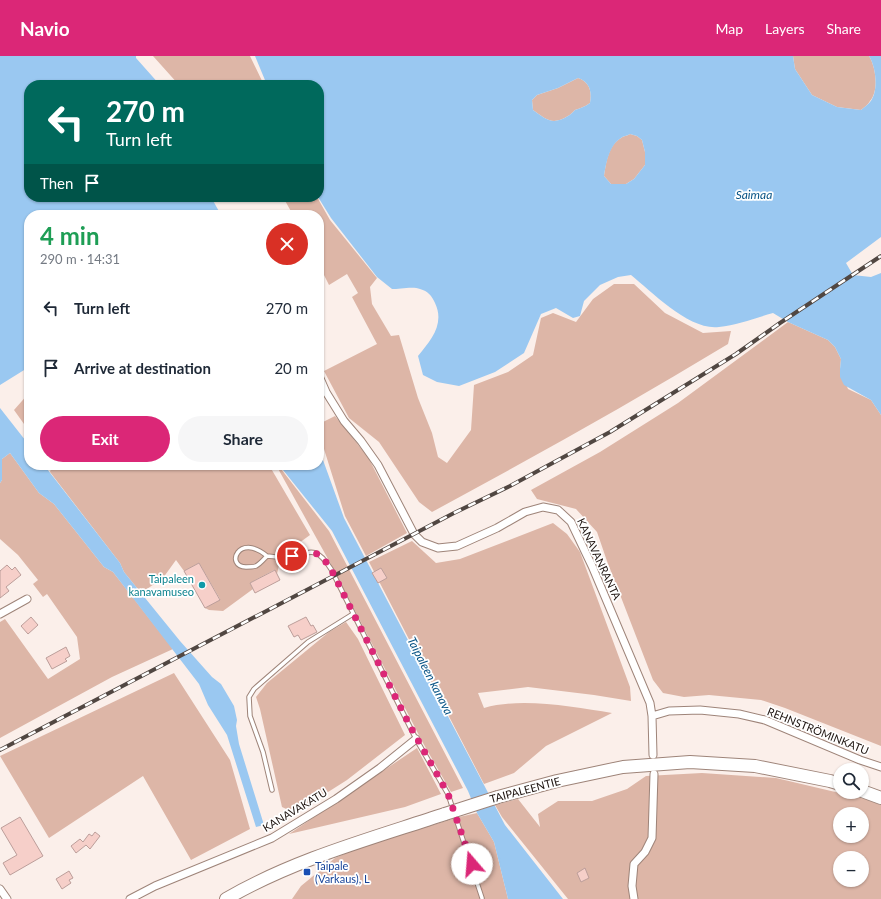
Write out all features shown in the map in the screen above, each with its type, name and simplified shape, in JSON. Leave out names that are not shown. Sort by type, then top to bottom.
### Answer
[{"type":"highway","name":"TAIPALEENTIE","points":[[226,899],[278,872],[327,852],[498,797],[557,781],[623,767],[690,762],[755,766],[833,782]]},
{"type":"highway","points":[[869,794],[881,798]]},
{"type":"street","name":"KANAVANRANTA","points":[[324,385],[344,421],[361,441],[378,465],[414,534],[422,542],[438,548],[457,546],[497,528],[525,512],[543,506],[558,510],[571,522],[592,566],[650,703],[652,716],[653,754]]},
{"type":"street","points":[[0,614],[27,598]]},
{"type":"street","name":"REHNSTRÖMINKATU","points":[[652,716],[669,711],[700,710],[739,714],[765,720],[860,760],[881,767]]},
{"type":"street","name":"KANAVAKATU","points":[[130,899],[155,886],[272,838],[336,799],[380,768],[416,739]]},
{"type":"street","points":[[634,899],[632,886],[634,864],[645,852],[652,838],[654,774]]},
{"type":"street","points":[[0,889],[7,899]]},
{"type":"lane","points":[[267,556],[256,566],[250,567],[240,566],[236,559],[237,553],[241,549],[253,547],[261,550],[267,556],[282,557],[306,552],[315,552],[323,557],[331,569],[416,739],[448,794],[482,898]]},
{"type":"lane","points":[[272,790],[263,752],[250,716],[249,697],[254,689],[308,642],[353,614]]},
{"type":"shaded area","points":[[153,56],[250,56],[262,80],[175,80]]},
{"type":"shaded area","points":[[793,56],[869,56],[876,79],[873,97],[861,110],[837,107],[812,95],[795,69]]},
{"type":"shaded area","points":[[578,78],[588,85],[591,99],[590,103],[575,110],[569,116],[558,121],[549,120],[533,110],[532,100],[537,95],[558,88]]},
{"type":"shaded area","points":[[630,134],[637,136],[642,140],[645,152],[645,165],[634,179],[626,184],[611,184],[604,176],[608,155],[613,145],[617,141]]},
{"type":"shaded area","points":[[286,202],[320,202],[330,220],[377,278],[370,287],[372,304],[391,336],[399,335],[418,398],[432,433],[438,457],[447,463],[471,430],[474,385],[508,372],[533,355],[541,318],[553,313],[576,322],[593,299],[614,284],[634,284],[665,313],[703,333],[731,331],[728,344],[581,430],[432,512],[419,502],[379,442],[349,418],[324,371],[377,344],[352,297],[358,293],[347,274],[329,285],[324,275],[324,210],[290,210]]},
{"type":"shaded area","points":[[788,322],[828,340],[835,347],[841,359],[840,369],[848,389],[871,400],[881,415],[881,746],[761,700],[709,695],[684,697],[663,693],[653,680],[597,532],[576,509],[537,499],[531,490],[600,452],[678,403]]},
{"type":"shaded area","points":[[24,399],[24,424],[14,410]]},
{"type":"shaded area","points":[[335,416],[368,457],[407,533],[366,556],[345,516],[324,449],[324,422]]},
{"type":"shaded area","points":[[10,453],[39,493],[54,504],[104,567],[113,572],[173,649],[112,677],[0,738],[0,622],[5,619],[48,679],[80,659],[77,637],[47,594],[43,597],[33,584],[38,580],[18,555],[0,539],[0,483],[2,480],[2,459]]},
{"type":"shaded area","points":[[51,470],[272,470],[310,535],[299,543],[283,547],[277,574],[274,570],[250,583],[253,589],[223,611],[209,610],[205,608],[220,599],[199,563],[184,571],[176,560],[163,578],[141,593],[124,572],[120,563],[50,472]]},
{"type":"shaded area","points":[[279,470],[282,470],[329,531],[463,788],[451,792],[423,743],[333,568]]},
{"type":"shaded area","points":[[553,523],[567,534],[580,552],[630,687],[631,701],[528,687],[478,693],[484,708],[514,703],[531,703],[612,713],[546,746],[514,773],[484,784],[369,562],[412,541],[436,563],[460,559]]},
{"type":"shaded area","points":[[346,622],[358,639],[405,735],[347,780],[295,813],[282,807],[256,697],[267,683],[329,632]]},
{"type":"shaded area","points":[[174,673],[230,760],[250,829],[191,860],[143,776],[49,838],[0,756]]},
{"type":"shaded area","points":[[417,748],[441,794],[405,807],[289,834]]},
{"type":"shaded area","points":[[702,773],[776,778],[833,791],[833,799],[865,799],[881,805],[881,899],[568,899],[502,817],[495,805],[518,799],[540,827],[538,814],[558,801],[592,801],[627,789],[646,776]]},
{"type":"shaded area","points":[[477,813],[494,842],[508,899],[292,899],[301,886],[335,858],[363,846]]},
{"type":"water","points":[[0,56],[136,56],[136,58],[156,80],[24,80],[24,202],[214,202],[218,210],[24,210],[24,370],[0,385]]},
{"type":"water","name":"Saimaa","points":[[255,56],[793,56],[795,69],[812,95],[837,107],[861,110],[870,102],[875,92],[875,72],[869,56],[881,56],[881,237],[846,263],[853,275],[871,277],[881,273],[881,415],[871,400],[844,385],[840,377],[841,359],[835,347],[828,340],[788,322],[773,313],[726,326],[708,327],[684,317],[672,309],[631,275],[618,277],[600,285],[584,301],[580,316],[573,318],[556,308],[541,314],[524,353],[495,372],[459,386],[437,382],[423,375],[418,356],[432,338],[437,325],[438,311],[433,298],[427,292],[417,288],[392,289],[377,277],[331,218],[321,202],[324,202],[324,80],[265,80]],"holes":[[[578,78],[588,85],[591,99],[590,103],[575,110],[569,116],[558,121],[553,121],[533,110],[532,100],[537,95],[558,88]],[[630,134],[637,136],[642,140],[645,152],[645,165],[634,179],[626,184],[611,184],[604,176],[611,150],[617,141],[622,137]]]},
{"type":"water","points":[[0,408],[24,439],[24,470],[48,470],[120,563],[124,572],[180,641],[212,677],[221,684],[234,706],[239,744],[264,825],[256,827],[227,735],[208,705],[199,684],[113,572],[104,567],[54,504],[39,493],[10,453],[2,459],[2,480],[0,483]]},
{"type":"water","points":[[324,463],[344,518],[505,825],[563,899],[508,899],[494,842],[477,813],[468,791],[332,531],[283,470],[324,470]]},
{"type":"building","name":"Taipaleen kanavamuseo","points":[[199,563],[220,600],[205,608],[184,571]]},
{"type":"building","points":[[7,565],[12,570],[15,567],[21,575],[6,587],[9,591],[0,598],[0,571]]},
{"type":"building","points":[[381,568],[387,578],[378,583],[372,573]]},
{"type":"building","points":[[275,570],[280,580],[255,593],[250,583]]},
{"type":"building","points":[[31,617],[38,625],[28,634],[21,626]]},
{"type":"building","points":[[306,617],[311,626],[313,625],[317,632],[301,640],[298,635],[294,637],[288,626]]},
{"type":"building","points":[[66,647],[70,656],[65,659],[67,661],[52,669],[46,658]]},
{"type":"building","points":[[20,817],[43,856],[10,875],[3,863],[17,855],[1,828]]},
{"type":"building","points":[[95,832],[100,836],[90,849],[86,845],[76,853],[71,846],[80,839],[83,842],[89,834],[92,836]]},
{"type":"building","points":[[585,868],[589,878],[581,882],[577,873]]},
{"type":"building","points":[[69,871],[73,878],[69,880],[71,883],[62,889],[56,879]]},
{"type":"railway","points":[[0,750],[454,513],[510,486],[610,432],[736,354],[881,256]]},
{"type":"place","name":"Taipaleen kanavamuseo","points":[[202,585]]},
{"type":"place","name":"Taipale (Varkaus), L","points":[[307,872]]},
{"type":"route","points":[[292,556],[306,552],[315,552],[323,557],[331,569],[416,739],[448,794],[472,864]]},
{"type":"water label","name":"Taipaleen kanava","points":[[430,676]]}]
